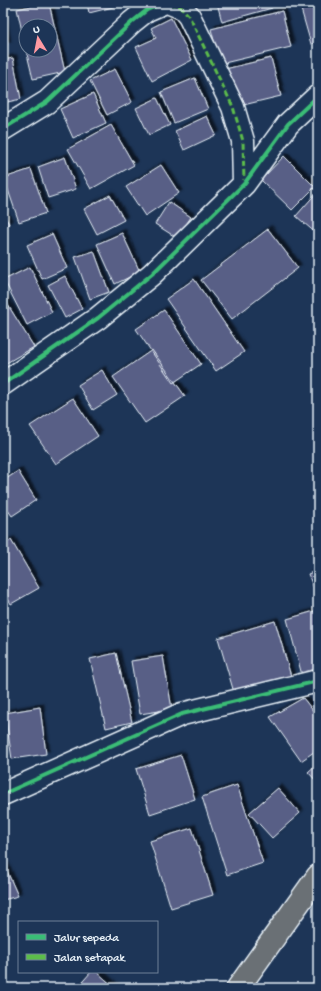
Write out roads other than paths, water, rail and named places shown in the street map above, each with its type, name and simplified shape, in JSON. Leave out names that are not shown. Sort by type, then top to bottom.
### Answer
[{"type":"main road","points":[[238,988],[318,876]]},
{"type":"street","points":[[3,129],[47,102],[132,22],[147,10],[163,3]]},
{"type":"street","points":[[170,3],[182,8],[188,16],[233,107],[243,141],[244,184]]},
{"type":"street","points":[[3,384],[98,318],[152,274],[244,184],[288,124],[318,96]]},
{"type":"street","points":[[3,794],[182,714],[318,681]]}]
